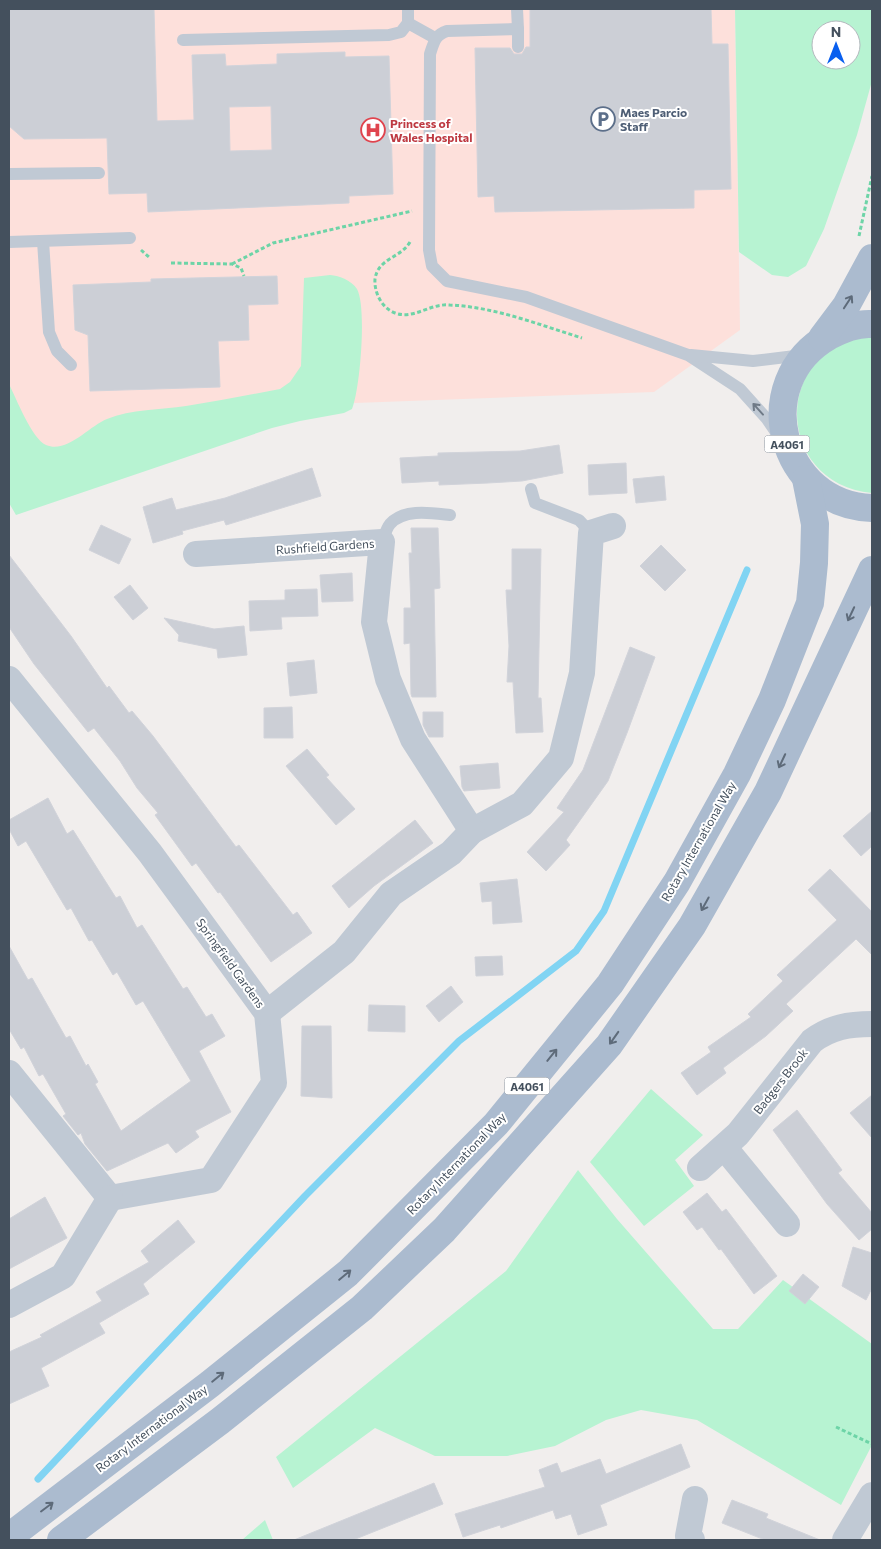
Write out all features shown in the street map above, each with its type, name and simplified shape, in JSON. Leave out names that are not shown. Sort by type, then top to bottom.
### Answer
[{"type":"main road","name":"A4061","points":[[865,252],[846,306],[791,376],[783,399],[782,424],[787,448],[795,464],[806,478],[829,497],[857,508],[872,508]]},
{"type":"main road","name":"A4061","points":[[812,348],[840,330],[872,324]]},
{"type":"main road","name":"Rotary International Way","points":[[9,1537],[210,1384],[348,1273],[496,1124],[610,984],[677,882],[737,774],[772,700],[810,602],[815,524],[806,478]]},
{"type":"main road","name":"A4061","points":[[61,1540],[220,1421],[362,1308],[444,1230],[609,1045],[692,926],[763,800],[872,570]]},
{"type":"street","points":[[267,1013],[344,952],[391,894],[451,853],[472,831],[522,804],[561,758],[582,673],[602,529]]},
{"type":"street","name":"Rushfield Gardens","points":[[196,554],[382,542],[374,622],[388,679],[413,739],[472,831]]},
{"type":"street","name":"Springfield Gardens","points":[[9,679],[150,853],[267,1013],[274,1083],[212,1180],[110,1198]]},
{"type":"street","name":"Badgers Brook","points":[[700,1168],[738,1134],[812,1041],[823,1032],[837,1027],[872,1024]]},
{"type":"street","points":[[9,1072],[110,1198],[63,1276],[9,1305]]},
{"type":"street","points":[[724,1147],[787,1224]]},
{"type":"street","points":[[845,1540],[872,1495]]},
{"type":"street","points":[[682,1539],[695,1499]]},
{"type":"lane","points":[[183,40],[389,35],[401,32],[408,23],[408,9]]},
{"type":"lane","points":[[517,9],[518,47]]},
{"type":"lane","points":[[408,23],[435,38]]},
{"type":"lane","points":[[518,29],[447,31],[438,34],[435,38],[430,54],[429,250],[432,266],[447,281],[526,297],[688,355],[740,388],[767,419],[787,448]]},
{"type":"lane","points":[[9,174],[99,173]]},
{"type":"lane","points":[[9,242],[130,238]]},
{"type":"lane","points":[[43,241],[48,332],[57,351],[72,365]]},
{"type":"lane","points":[[688,355],[753,361],[812,348]]},
{"type":"lane","points":[[531,489],[535,503],[602,529]]},
{"type":"lane","points":[[382,542],[390,524],[402,516],[421,513],[450,514]]},
{"type":"path","points":[[865,252],[872,176]]},
{"type":"path","points":[[412,219],[413,201]]},
{"type":"path","points":[[232,264],[273,243],[413,211]]},
{"type":"path","points":[[412,235],[405,250],[381,265],[375,280],[380,302],[393,312],[410,315],[434,306],[452,305],[502,314],[584,339]]},
{"type":"path","points":[[171,263],[232,264],[241,268],[244,276]]},
{"type":"path","points":[[836,1427],[872,1444]]},
{"type":"shaded area","name":"Princess of Wales Hospital","points":[[9,9],[735,9],[740,330],[654,392],[355,403],[286,387],[37,466],[9,419]]},
{"type":"green space","points":[[735,9],[872,9],[872,81],[857,135],[824,229],[806,266],[788,277],[772,275],[739,252]]},
{"type":"green space","points":[[330,275],[341,277],[352,283],[357,289],[360,299],[362,330],[360,367],[352,409],[344,413],[272,428],[16,515],[9,503],[9,384],[35,435],[46,445],[54,447],[70,443],[100,422],[116,416],[280,389],[290,382],[301,366],[304,278]]},
{"type":"green space","points":[[872,337],[872,493],[839,484],[815,465],[802,441],[797,413],[802,386],[816,362],[839,345]]},
{"type":"green space","points":[[651,1089],[703,1135],[675,1160],[694,1186],[644,1226],[590,1162]]},
{"type":"green space","points":[[578,1170],[617,1219],[713,1329],[738,1329],[783,1280],[872,1344],[872,1445],[841,1505],[697,1420],[641,1410],[606,1420],[555,1446],[507,1456],[435,1456],[375,1428],[293,1488],[276,1457],[506,1271]]},
{"type":"green space","points":[[265,1520],[273,1540],[242,1540]]},
{"type":"building","points":[[9,9],[154,9],[157,121],[194,120],[192,55],[225,54],[226,66],[277,64],[277,54],[345,52],[345,57],[389,56],[393,194],[349,196],[349,203],[148,212],[147,193],[109,194],[107,138],[24,139],[9,126]],"holes":[[[271,106],[272,150],[230,151],[229,107]]]},
{"type":"building","name":"Maes Parcio Staff","points":[[530,9],[711,9],[712,44],[728,44],[731,189],[694,190],[694,208],[495,212],[494,196],[478,197],[475,48],[510,48],[514,54],[522,54],[526,47],[530,47]]},
{"type":"building","points":[[277,276],[278,304],[248,305],[249,340],[218,341],[220,387],[90,391],[88,335],[75,330],[73,285],[151,282],[151,279]]},
{"type":"building","points":[[559,445],[563,473],[522,481],[439,485],[439,481],[402,483],[400,458],[438,456],[438,453],[520,451]]},
{"type":"building","points":[[626,463],[627,493],[589,495],[588,465]]},
{"type":"building","points":[[312,468],[321,496],[226,525],[224,520],[182,531],[183,534],[153,543],[143,507],[172,498],[176,510],[225,498]]},
{"type":"building","points":[[664,476],[666,500],[636,503],[633,479]]},
{"type":"building","points":[[101,525],[131,539],[119,564],[89,550]]},
{"type":"building","points":[[411,528],[438,528],[440,588],[434,589],[436,697],[412,697],[411,694],[410,643],[404,644],[404,608],[411,608],[409,553],[412,553]]},
{"type":"building","points":[[661,545],[686,570],[665,591],[640,566]]},
{"type":"building","points":[[512,549],[541,549],[538,698],[541,698],[543,732],[516,733],[513,682],[507,682],[509,646],[506,590],[512,590]]},
{"type":"building","points":[[9,555],[71,636],[107,688],[109,686],[129,713],[132,711],[153,736],[236,847],[239,845],[293,915],[297,912],[312,933],[271,962],[220,892],[218,893],[196,863],[192,866],[155,815],[158,813],[137,788],[120,761],[94,728],[88,732],[34,664],[9,627]]},
{"type":"building","points":[[352,573],[353,601],[322,602],[320,575]]},
{"type":"building","points":[[130,585],[148,608],[133,620],[114,597]]},
{"type":"building","points":[[317,589],[318,616],[281,617],[282,629],[250,631],[249,601],[285,600],[285,590]]},
{"type":"building","points":[[164,618],[214,629],[244,626],[247,655],[218,658],[217,649],[178,641],[179,635]]},
{"type":"building","points":[[630,647],[655,657],[627,733],[608,781],[566,840],[570,845],[546,871],[527,852],[564,812],[557,808],[583,770]]},
{"type":"building","points":[[314,660],[317,693],[290,696],[287,663]]},
{"type":"building","points":[[292,707],[293,738],[264,738],[264,708]]},
{"type":"building","points":[[423,712],[443,712],[443,737],[429,737],[423,725]]},
{"type":"building","points":[[307,749],[329,775],[326,777],[355,809],[336,825],[286,766]]},
{"type":"building","points":[[498,763],[500,788],[464,791],[460,766]]},
{"type":"building","points":[[48,798],[67,834],[73,830],[116,898],[120,896],[137,928],[142,925],[183,989],[187,987],[206,1017],[212,1014],[225,1036],[199,1051],[231,1112],[195,1131],[199,1137],[176,1153],[168,1143],[107,1171],[85,1144],[81,1133],[78,1135],[63,1116],[66,1114],[43,1074],[39,1076],[24,1047],[21,1049],[9,1029],[9,946],[28,980],[32,978],[66,1038],[70,1036],[86,1066],[88,1064],[98,1082],[95,1084],[121,1131],[191,1081],[143,1001],[136,1005],[117,972],[113,975],[92,940],[89,941],[71,908],[67,910],[26,841],[18,846],[9,829],[9,820]]},
{"type":"building","points":[[872,811],[872,846],[861,856],[843,836]]},
{"type":"building","points":[[415,820],[433,843],[374,886],[349,908],[332,886]]},
{"type":"building","points":[[830,869],[872,912],[872,955],[856,939],[786,1004],[793,1011],[766,1036],[723,1068],[726,1073],[697,1095],[681,1073],[711,1052],[708,1047],[751,1017],[748,1014],[783,981],[777,975],[837,920],[808,890]]},
{"type":"building","points":[[517,879],[522,922],[493,924],[492,901],[482,902],[480,883]]},
{"type":"building","points":[[502,956],[503,975],[476,976],[475,957]]},
{"type":"building","points":[[451,986],[463,1002],[439,1022],[426,1006]]},
{"type":"building","points":[[369,1005],[405,1006],[405,1032],[368,1031]]},
{"type":"building","points":[[302,1026],[331,1026],[332,1098],[301,1096]]},
{"type":"building","points":[[872,1095],[872,1138],[850,1113]]},
{"type":"building","points":[[797,1110],[842,1170],[838,1173],[872,1213],[872,1229],[859,1240],[827,1204],[773,1130]]},
{"type":"building","points":[[707,1193],[722,1212],[726,1209],[777,1276],[754,1294],[721,1249],[719,1250],[702,1227],[697,1230],[683,1212]]},
{"type":"building","points":[[45,1197],[67,1238],[9,1269],[9,1219]]},
{"type":"building","points":[[178,1220],[195,1242],[143,1284],[149,1294],[99,1323],[105,1333],[41,1368],[49,1386],[9,1404],[9,1352],[42,1337],[40,1335],[102,1301],[96,1292],[149,1262],[141,1251]]},
{"type":"building","points":[[853,1247],[872,1253],[872,1288],[866,1300],[842,1286]]},
{"type":"building","points":[[803,1274],[819,1287],[805,1304],[789,1291]]},
{"type":"building","points":[[681,1444],[690,1467],[600,1505],[607,1525],[578,1535],[571,1514],[556,1519],[553,1510],[501,1528],[500,1525],[463,1537],[455,1514],[545,1487],[539,1470],[557,1463],[561,1473],[600,1459],[606,1474]]},
{"type":"building","points":[[434,1483],[443,1504],[353,1540],[294,1540]]},
{"type":"building","points":[[732,1500],[768,1514],[766,1518],[820,1540],[765,1540],[722,1523]]},
{"type":"waterway","points":[[38,1479],[305,1196],[459,1041],[576,951],[604,911],[747,570]]},
{"type":"place","name":"Maes Parcio Staff","points":[[603,119]]},
{"type":"place","name":"Princess of Wales Hospital","points":[[373,130]]}]
